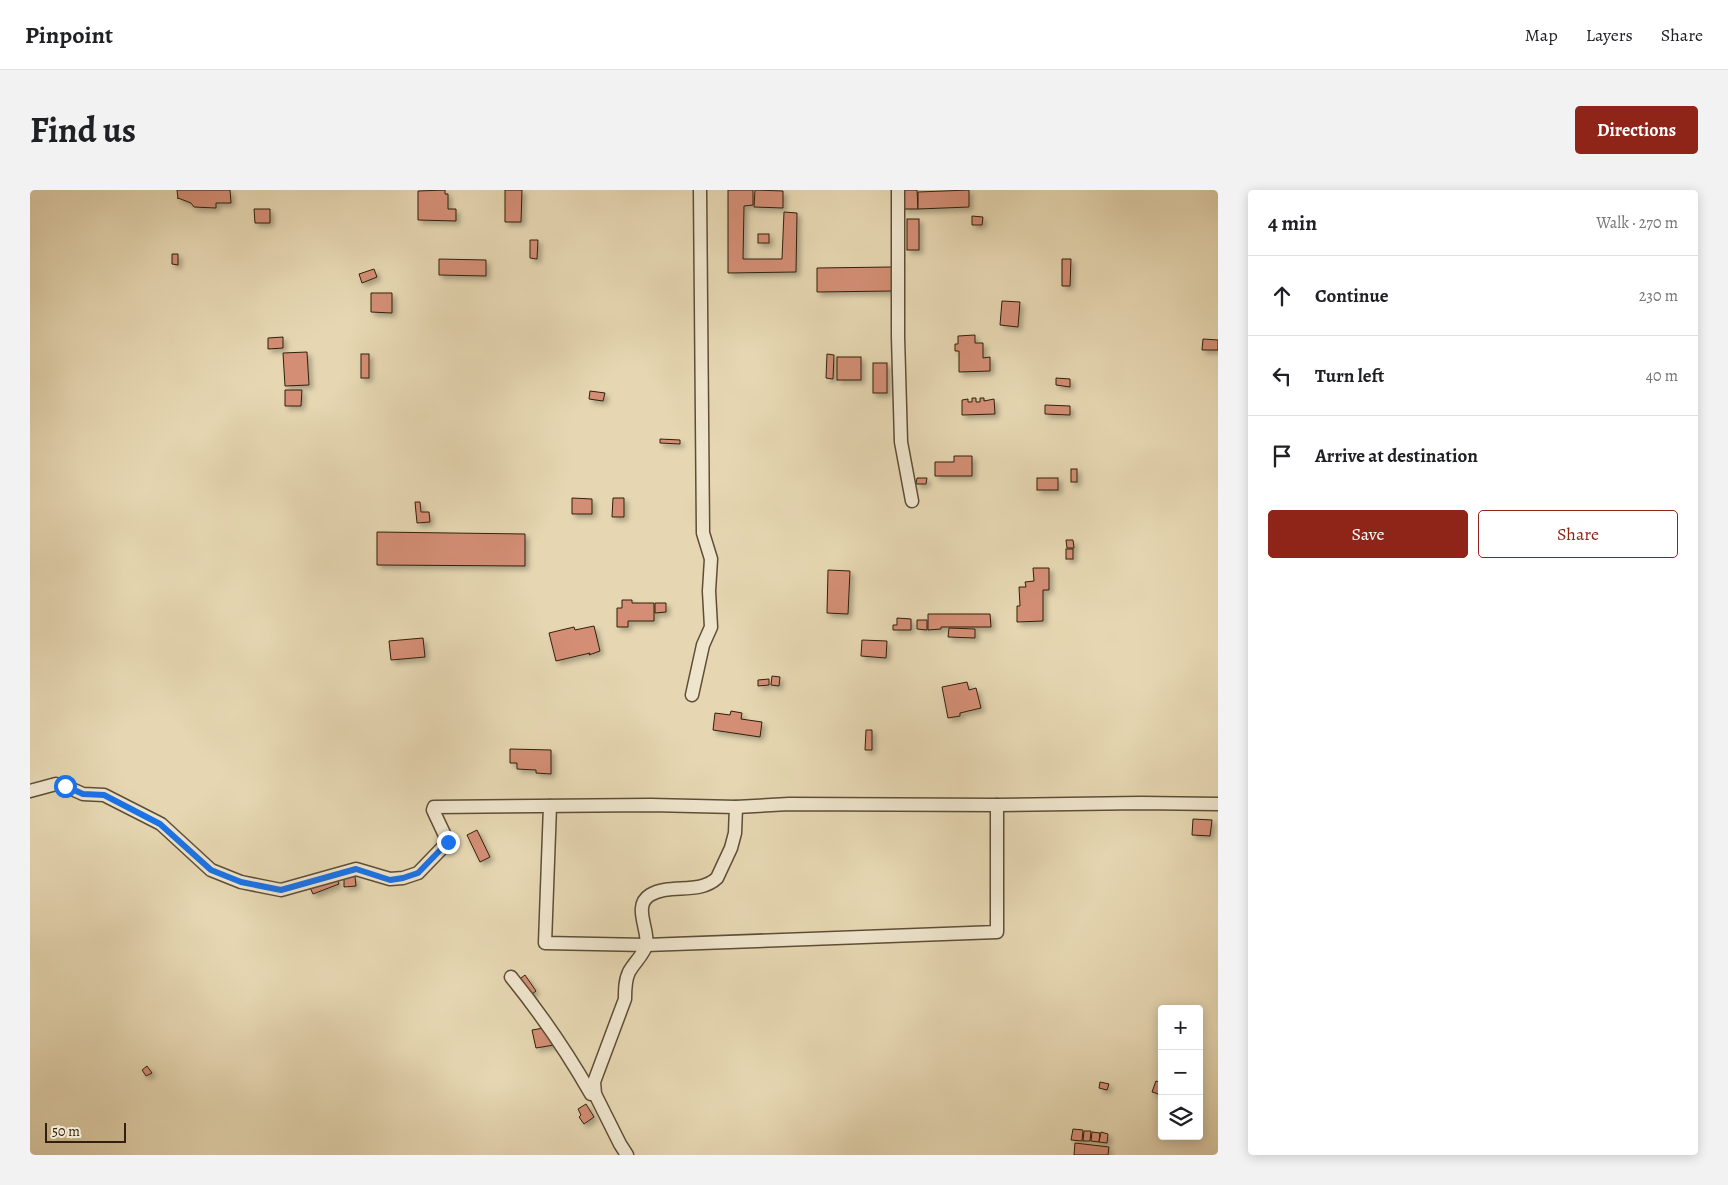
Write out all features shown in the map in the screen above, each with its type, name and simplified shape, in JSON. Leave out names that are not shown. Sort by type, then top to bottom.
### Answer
[{"type":"street","points":[[692,694],[703,645],[711,628],[709,591],[711,559],[703,533],[700,190]]},
{"type":"street","points":[[898,190],[898,337],[901,442],[912,501]]},
{"type":"street","points":[[30,791],[56,784],[83,794],[104,795],[160,824],[211,870],[241,882],[281,890],[356,869],[390,880],[418,873],[448,842],[433,810],[434,807],[650,805],[736,807],[789,804],[1218,804]]},
{"type":"street","points":[[550,806],[545,943],[646,945],[997,932],[997,805]]},
{"type":"street","points":[[627,1155],[595,1094],[594,1082],[625,999],[629,972],[646,945],[641,910],[646,898],[651,894],[671,889],[698,887],[713,882],[717,878],[732,848],[736,807]]},
{"type":"street","points":[[511,977],[536,1007],[567,1053],[591,1094],[595,1094]]},
{"type":"building","points":[[177,190],[230,190],[231,203],[216,203],[216,208],[194,207],[191,203],[178,199]]},
{"type":"building","points":[[445,190],[445,194],[448,194],[448,209],[456,209],[456,221],[418,220],[418,191]]},
{"type":"building","points":[[505,190],[522,190],[521,222],[505,222]]},
{"type":"building","points":[[728,190],[753,190],[753,205],[744,206],[743,259],[782,259],[784,212],[797,213],[796,272],[728,273]]},
{"type":"building","points":[[755,190],[783,191],[783,208],[754,207]]},
{"type":"building","points":[[902,190],[917,190],[918,209],[903,209]]},
{"type":"building","points":[[969,190],[969,207],[918,209],[918,192]]},
{"type":"building","points":[[254,209],[270,209],[270,223],[255,223]]},
{"type":"building","points":[[972,216],[983,217],[982,225],[972,225]]},
{"type":"building","points":[[907,219],[919,219],[919,250],[907,250]]},
{"type":"building","points":[[758,234],[769,234],[769,243],[758,243]]},
{"type":"building","points":[[530,240],[538,240],[537,259],[530,258]]},
{"type":"building","points":[[172,254],[178,254],[178,265],[172,264]]},
{"type":"building","points":[[439,259],[486,260],[486,276],[439,275]]},
{"type":"building","points":[[1062,259],[1071,259],[1070,286],[1062,286]]},
{"type":"building","points":[[892,267],[893,291],[817,292],[817,268]]},
{"type":"building","points":[[374,269],[377,277],[362,283],[359,274]]},
{"type":"building","points":[[371,293],[392,293],[392,313],[371,312]]},
{"type":"building","points":[[1002,301],[1020,302],[1018,327],[1000,325]]},
{"type":"building","points":[[975,335],[975,343],[983,343],[983,358],[990,357],[990,371],[959,372],[959,351],[955,351],[955,344],[958,344],[958,336]]},
{"type":"building","points":[[283,337],[283,348],[268,349],[268,338]]},
{"type":"building","points":[[1203,339],[1218,340],[1218,350],[1202,350]]},
{"type":"building","points":[[307,352],[309,385],[285,386],[283,353]]},
{"type":"building","points":[[361,354],[369,354],[369,378],[361,378]]},
{"type":"building","points":[[827,354],[834,355],[833,379],[826,378]]},
{"type":"building","points":[[837,357],[861,357],[861,380],[837,380]]},
{"type":"building","points":[[873,363],[887,363],[887,393],[873,393]]},
{"type":"building","points":[[1056,378],[1070,379],[1070,387],[1056,385]]},
{"type":"building","points":[[285,390],[302,390],[301,406],[285,406]]},
{"type":"building","points":[[590,391],[605,393],[603,401],[589,399]]},
{"type":"building","points":[[972,398],[976,398],[976,402],[980,402],[980,398],[984,398],[984,401],[994,399],[995,414],[962,415],[962,400],[968,399],[968,402],[972,402]]},
{"type":"building","points":[[1045,405],[1070,406],[1070,415],[1045,414]]},
{"type":"building","points":[[660,439],[680,440],[680,444],[660,443]]},
{"type":"building","points":[[954,456],[972,456],[972,476],[935,476],[935,462],[954,462]]},
{"type":"building","points":[[1071,469],[1077,469],[1077,482],[1071,482]]},
{"type":"building","points":[[917,478],[927,478],[926,484],[916,484]]},
{"type":"building","points":[[1037,478],[1058,478],[1058,490],[1037,490]]},
{"type":"building","points":[[572,498],[592,499],[592,514],[572,514]]},
{"type":"building","points":[[613,498],[624,498],[624,517],[612,517]]},
{"type":"building","points":[[415,502],[420,502],[421,512],[429,512],[430,522],[417,523]]},
{"type":"building","points":[[377,532],[525,534],[525,566],[377,565]]},
{"type":"building","points":[[1066,540],[1073,540],[1074,548],[1067,548]]},
{"type":"building","points":[[1066,549],[1073,549],[1073,559],[1066,559]]},
{"type":"building","points":[[1033,568],[1049,568],[1049,590],[1043,590],[1043,621],[1017,622],[1017,606],[1020,606],[1019,587],[1026,587],[1025,582],[1034,581]]},
{"type":"building","points":[[828,570],[850,571],[848,614],[827,613]]},
{"type":"building","points":[[622,600],[632,600],[632,603],[654,603],[654,621],[628,621],[628,627],[617,627],[617,608],[622,608]]},
{"type":"building","points":[[655,603],[666,603],[666,612],[655,613]]},
{"type":"building","points":[[928,614],[990,614],[991,627],[941,627],[941,629],[928,630]]},
{"type":"building","points":[[897,618],[911,619],[911,630],[893,630],[893,625],[897,625]]},
{"type":"building","points":[[917,620],[927,620],[927,630],[917,629]]},
{"type":"building","points":[[594,626],[600,651],[556,661],[549,633],[574,627],[575,630]]},
{"type":"building","points":[[949,628],[975,629],[975,638],[948,637]]},
{"type":"building","points":[[423,638],[425,657],[391,660],[389,641]]},
{"type":"building","points":[[862,640],[887,641],[886,658],[861,656]]},
{"type":"building","points":[[772,676],[780,677],[779,686],[771,685]]},
{"type":"building","points":[[769,679],[769,685],[758,686],[758,680]]},
{"type":"building","points":[[967,682],[969,690],[976,688],[981,708],[960,713],[960,716],[948,718],[942,687]]},
{"type":"building","points":[[731,711],[742,713],[741,719],[762,722],[760,737],[713,730],[715,713],[730,715]]},
{"type":"building","points":[[866,730],[872,730],[872,750],[865,750]]},
{"type":"building","points":[[510,749],[551,750],[551,774],[536,773],[536,770],[517,769],[517,763],[510,763]]},
{"type":"building","points":[[1193,819],[1212,820],[1210,836],[1192,835]]},
{"type":"building","points":[[477,830],[490,857],[480,862],[467,835]]},
{"type":"building","points":[[335,875],[339,884],[313,894],[309,885]]},
{"type":"building","points":[[344,876],[355,876],[356,886],[344,887]]},
{"type":"building","points":[[525,975],[536,991],[528,997],[517,981]]},
{"type":"building","points":[[550,1027],[554,1045],[536,1048],[532,1030]]},
{"type":"building","points":[[147,1066],[152,1073],[146,1076],[142,1070]]},
{"type":"building","points":[[1156,1081],[1158,1082],[1158,1094],[1152,1092]]},
{"type":"building","points":[[1100,1082],[1109,1084],[1107,1090],[1099,1088]]},
{"type":"building","points":[[586,1104],[594,1117],[584,1124],[579,1117],[581,1115],[578,1109]]},
{"type":"building","points":[[1073,1129],[1083,1130],[1082,1141],[1071,1140]]},
{"type":"building","points":[[1084,1131],[1091,1131],[1090,1141],[1083,1141]]},
{"type":"building","points":[[1092,1132],[1100,1133],[1099,1142],[1091,1141]]},
{"type":"building","points":[[1101,1132],[1108,1134],[1107,1143],[1099,1142]]},
{"type":"building","points":[[1075,1143],[1109,1147],[1108,1155],[1074,1155]]},
{"type":"route","points":[[65,786],[83,794],[98,793],[104,795],[151,818],[211,870],[259,887],[281,890],[343,871],[356,869],[390,880],[403,878],[418,873],[448,842]]}]
